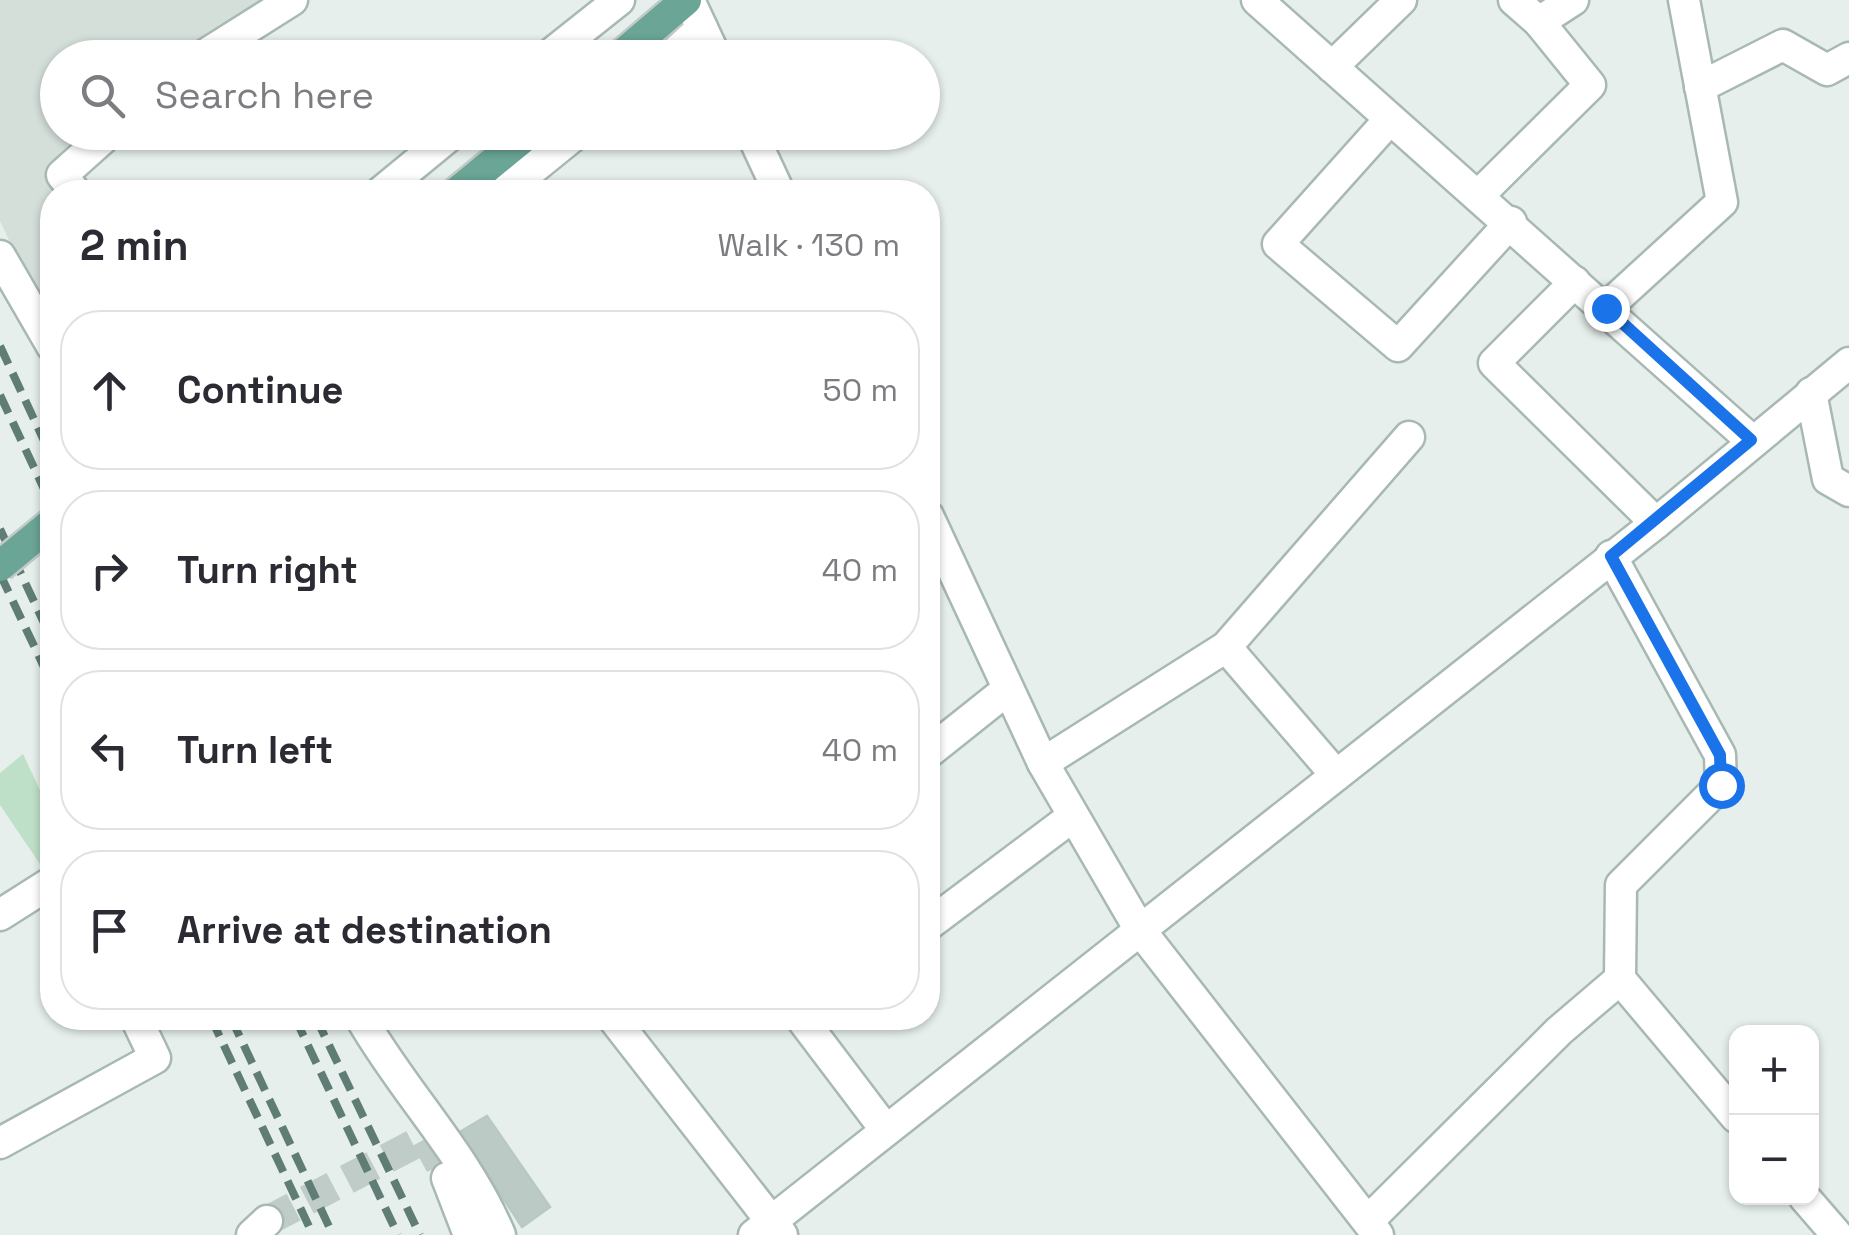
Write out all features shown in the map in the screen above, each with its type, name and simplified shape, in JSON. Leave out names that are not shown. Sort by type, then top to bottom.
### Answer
[{"type":"main road","points":[[639,40],[687,0]]},
{"type":"main road","points":[[471,180],[508,150]]},
{"type":"main road","points":[[0,566],[40,534]]},
{"type":"street","points":[[229,40],[292,0]]},
{"type":"street","points":[[568,40],[618,0]]},
{"type":"street","points":[[687,0],[708,40]]},
{"type":"street","points":[[1258,0],[1751,440]]},
{"type":"street","points":[[1332,67],[1401,0]]},
{"type":"street","points":[[1478,196],[1590,84],[1538,22],[1514,0]]},
{"type":"street","points":[[1538,22],[1574,0]]},
{"type":"street","points":[[1606,308],[1722,202],[1684,0]]},
{"type":"street","points":[[689,40],[702,28]]},
{"type":"street","points":[[1700,87],[1783,45],[1827,70],[1849,58]]},
{"type":"street","points":[[1390,119],[1278,244],[1398,346],[1511,222]]},
{"type":"street","points":[[66,180],[62,175],[90,150]]},
{"type":"street","points":[[396,180],[432,150]]},
{"type":"street","points":[[519,180],[556,150]]},
{"type":"street","points":[[759,150],[773,180]]},
{"type":"street","points":[[0,256],[40,323]]},
{"type":"street","points":[[1575,282],[1494,363],[1656,523]]},
{"type":"street","points":[[622,1030],[769,1231],[884,1129],[1656,523],[1751,440],[1849,363]]},
{"type":"street","points":[[1811,393],[1828,479],[1849,491]]},
{"type":"street","points":[[1044,763],[1226,647],[1408,437]]},
{"type":"street","points":[[940,542],[1044,763],[1140,930],[1373,1228],[1559,1031],[1620,979]]},
{"type":"street","points":[[1611,556],[1720,755],[1721,785],[1620,884],[1620,979],[1734,1115]]},
{"type":"street","points":[[1226,647],[1336,775]]},
{"type":"street","points":[[940,744],[1008,690]]},
{"type":"street","points":[[940,916],[1072,817]]},
{"type":"street","points":[[0,915],[40,890]]},
{"type":"street","points":[[0,1143],[155,1058],[142,1030]]},
{"type":"street","points":[[368,1030],[384,1059],[474,1180],[500,1235]]},
{"type":"street","points":[[811,1030],[884,1129]]},
{"type":"street","points":[[447,1178],[469,1235]]},
{"type":"street","points":[[1811,1205],[1837,1235]]},
{"type":"shaded area","points":[[0,0],[268,0],[202,40],[40,40],[40,150],[88,150],[72,180],[40,180],[40,301],[0,221]]},
{"type":"green space","points":[[23,754],[40,790],[40,864],[0,805],[0,773]]},
{"type":"building","points":[[487,1116],[550,1207],[522,1227],[460,1132]]},
{"type":"tunnel","points":[[267,1221],[426,1138],[447,1178]]},
{"type":"railway","points":[[0,346],[40,432]]},
{"type":"railway","points":[[0,395],[40,480]]},
{"type":"railway","points":[[0,529],[40,614]]},
{"type":"railway","points":[[0,574],[40,659]]},
{"type":"railway","points":[[217,1030],[313,1235]]},
{"type":"railway","points":[[237,1030],[333,1235]]},
{"type":"railway","points":[[301,1030],[398,1235]]},
{"type":"railway","points":[[322,1030],[420,1235]]},
{"type":"route","points":[[1606,308],[1751,440],[1656,523],[1611,556],[1720,755],[1721,785]]}]
